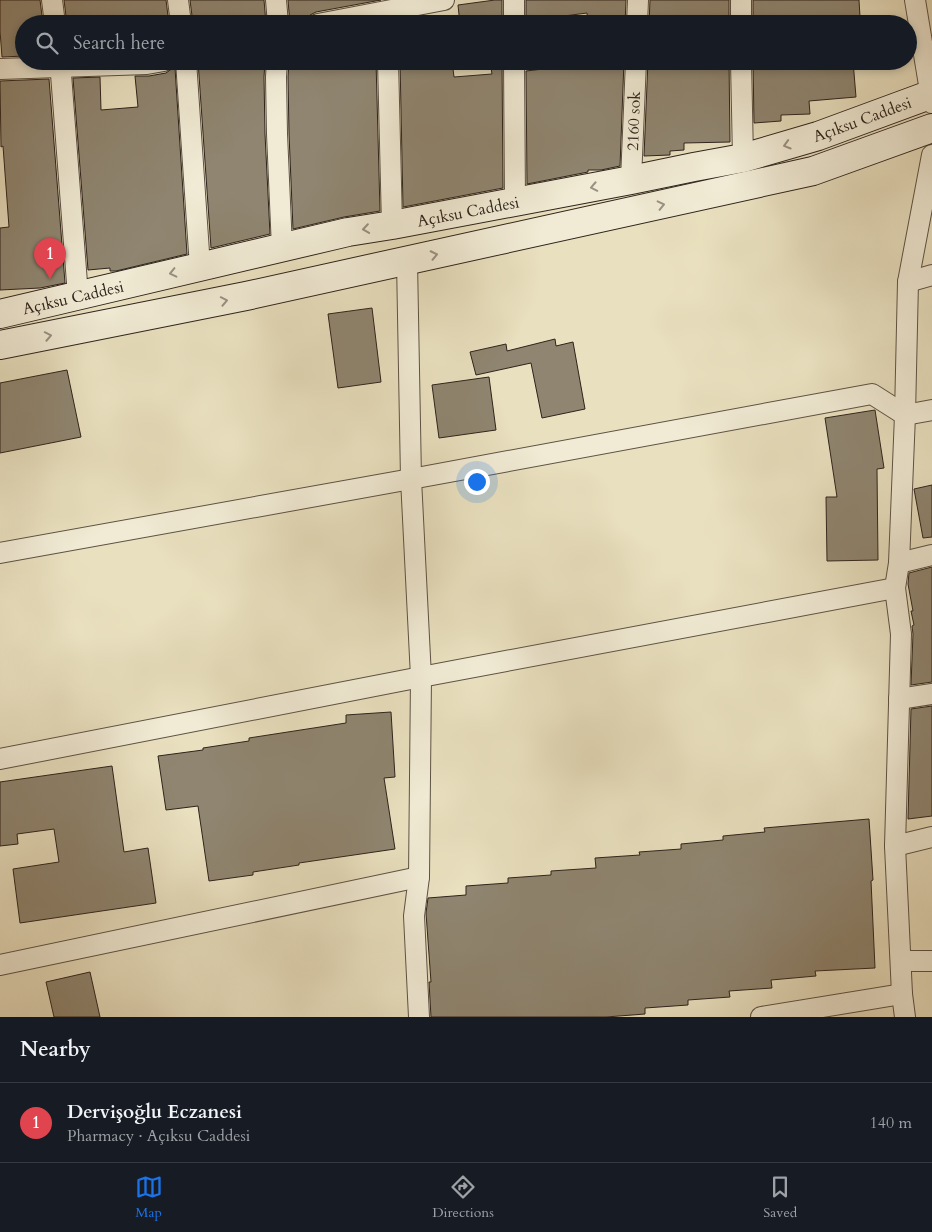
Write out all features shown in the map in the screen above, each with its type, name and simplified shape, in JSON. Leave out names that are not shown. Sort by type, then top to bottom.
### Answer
[{"type":"main road","name":"Açıksu Caddesi","points":[[0,314],[348,232],[392,226],[743,158],[818,136],[931,97]]},
{"type":"main road","name":"Açıksu Caddesi","points":[[0,345],[246,296],[813,171],[932,128]]},
{"type":"street","points":[[52,0],[54,15]]},
{"type":"street","points":[[178,0],[180,15]]},
{"type":"street","points":[[276,0],[277,15]]},
{"type":"street","points":[[370,15],[444,0]]},
{"type":"street","points":[[514,0],[514,15]]},
{"type":"street","points":[[637,15],[638,0]]},
{"type":"street","points":[[741,0],[741,15]]},
{"type":"street","points":[[915,0],[931,97]]},
{"type":"street","points":[[0,69],[15,68]]},
{"type":"street","points":[[60,70],[78,296]]},
{"type":"street","points":[[187,70],[200,267]]},
{"type":"street","points":[[276,70],[282,248]]},
{"type":"street","points":[[388,70],[392,226]]},
{"type":"street","points":[[514,70],[515,202]]},
{"type":"street","name":"2160 sok","points":[[631,180],[636,70]]},
{"type":"street","points":[[742,70],[743,158]]},
{"type":"street","points":[[905,1017],[902,994],[895,846],[901,634],[895,588],[899,563],[908,282],[932,154]]},
{"type":"street","points":[[407,261],[411,479],[422,677],[418,877],[414,916],[419,1017]]},
{"type":"street","points":[[908,282],[932,275]]},
{"type":"street","points":[[0,553],[872,394],[905,415],[932,410]]},
{"type":"street","points":[[899,563],[932,555]]},
{"type":"street","points":[[0,759],[895,588]]},
{"type":"street","points":[[899,700],[932,694]]},
{"type":"street","points":[[895,846],[932,837]]},
{"type":"street","points":[[0,965],[418,877]]},
{"type":"street","points":[[901,961],[932,961]]},
{"type":"street","points":[[761,1017],[902,994]]},
{"type":"building","points":[[0,0],[40,0],[42,15],[15,15],[15,56],[2,57]]},
{"type":"building","points":[[64,0],[166,0],[168,15],[66,15]]},
{"type":"building","points":[[190,0],[264,0],[265,15],[192,15]]},
{"type":"building","points":[[288,0],[381,0],[316,12],[310,15],[289,15]]},
{"type":"building","points":[[502,0],[502,15],[459,15],[458,5]]},
{"type":"building","points":[[526,0],[626,0],[625,15],[587,15],[587,13],[526,15]]},
{"type":"building","points":[[650,0],[729,0],[729,15],[649,15]]},
{"type":"building","points":[[753,0],[859,0],[860,15],[753,15]]},
{"type":"building","points":[[170,70],[175,70],[187,254],[116,271],[110,271],[110,268],[88,270],[73,78],[100,77],[101,110],[138,107],[135,76],[166,73]]},
{"type":"building","points":[[199,70],[264,70],[265,134],[270,234],[211,248]]},
{"type":"building","points":[[288,70],[376,70],[380,211],[293,229]]},
{"type":"building","points":[[400,70],[453,70],[454,77],[492,74],[491,70],[502,70],[503,188],[403,207]]},
{"type":"building","points":[[624,70],[620,166],[601,170],[588,170],[588,172],[527,184],[526,71]]},
{"type":"building","points":[[648,70],[729,70],[730,142],[684,143],[684,150],[670,151],[670,155],[644,156]]},
{"type":"building","points":[[753,70],[854,70],[856,97],[809,101],[810,114],[781,115],[781,121],[754,123]]},
{"type":"building","points":[[49,79],[65,283],[40,288],[0,290],[0,228],[9,227],[3,146],[1,147],[0,81]]},
{"type":"building","points":[[372,308],[381,382],[338,388],[328,314]]},
{"type":"building","points":[[555,339],[556,346],[573,342],[585,409],[542,418],[531,363],[476,375],[470,352],[506,344],[507,351]]},
{"type":"building","points":[[67,370],[81,437],[0,453],[0,383]]},
{"type":"building","points":[[489,377],[496,430],[439,438],[432,385]]},
{"type":"building","points":[[875,410],[884,468],[877,469],[878,560],[827,561],[826,497],[837,497],[825,418]]},
{"type":"building","points":[[932,485],[932,537],[923,538],[914,489]]},
{"type":"building","points":[[932,567],[932,682],[911,685],[912,626],[914,625],[908,584],[909,573]]},
{"type":"building","points":[[932,706],[932,816],[908,819],[911,709]]},
{"type":"building","points":[[391,712],[395,777],[384,778],[395,849],[299,863],[299,865],[253,872],[253,875],[209,881],[198,806],[166,810],[158,756],[249,741],[249,738],[346,723],[346,715]]},
{"type":"building","points":[[112,766],[124,852],[148,848],[156,903],[20,923],[13,869],[59,862],[54,829],[17,834],[18,844],[0,846],[0,782]]},
{"type":"building","points":[[869,819],[873,880],[871,881],[875,968],[815,971],[816,976],[771,980],[772,988],[729,991],[730,997],[688,1000],[688,1005],[645,1008],[645,1014],[606,1017],[431,1017],[429,982],[431,982],[426,913],[428,898],[466,895],[466,886],[508,883],[508,878],[551,875],[551,871],[596,868],[595,858],[640,855],[639,852],[681,849],[681,844],[723,840],[723,836],[765,832],[764,828]]},
{"type":"building","points":[[90,972],[100,1017],[54,1017],[46,982]]},
{"type":"place","name":"Dervişoğlu Eczanesi","points":[[50,279]]}]
